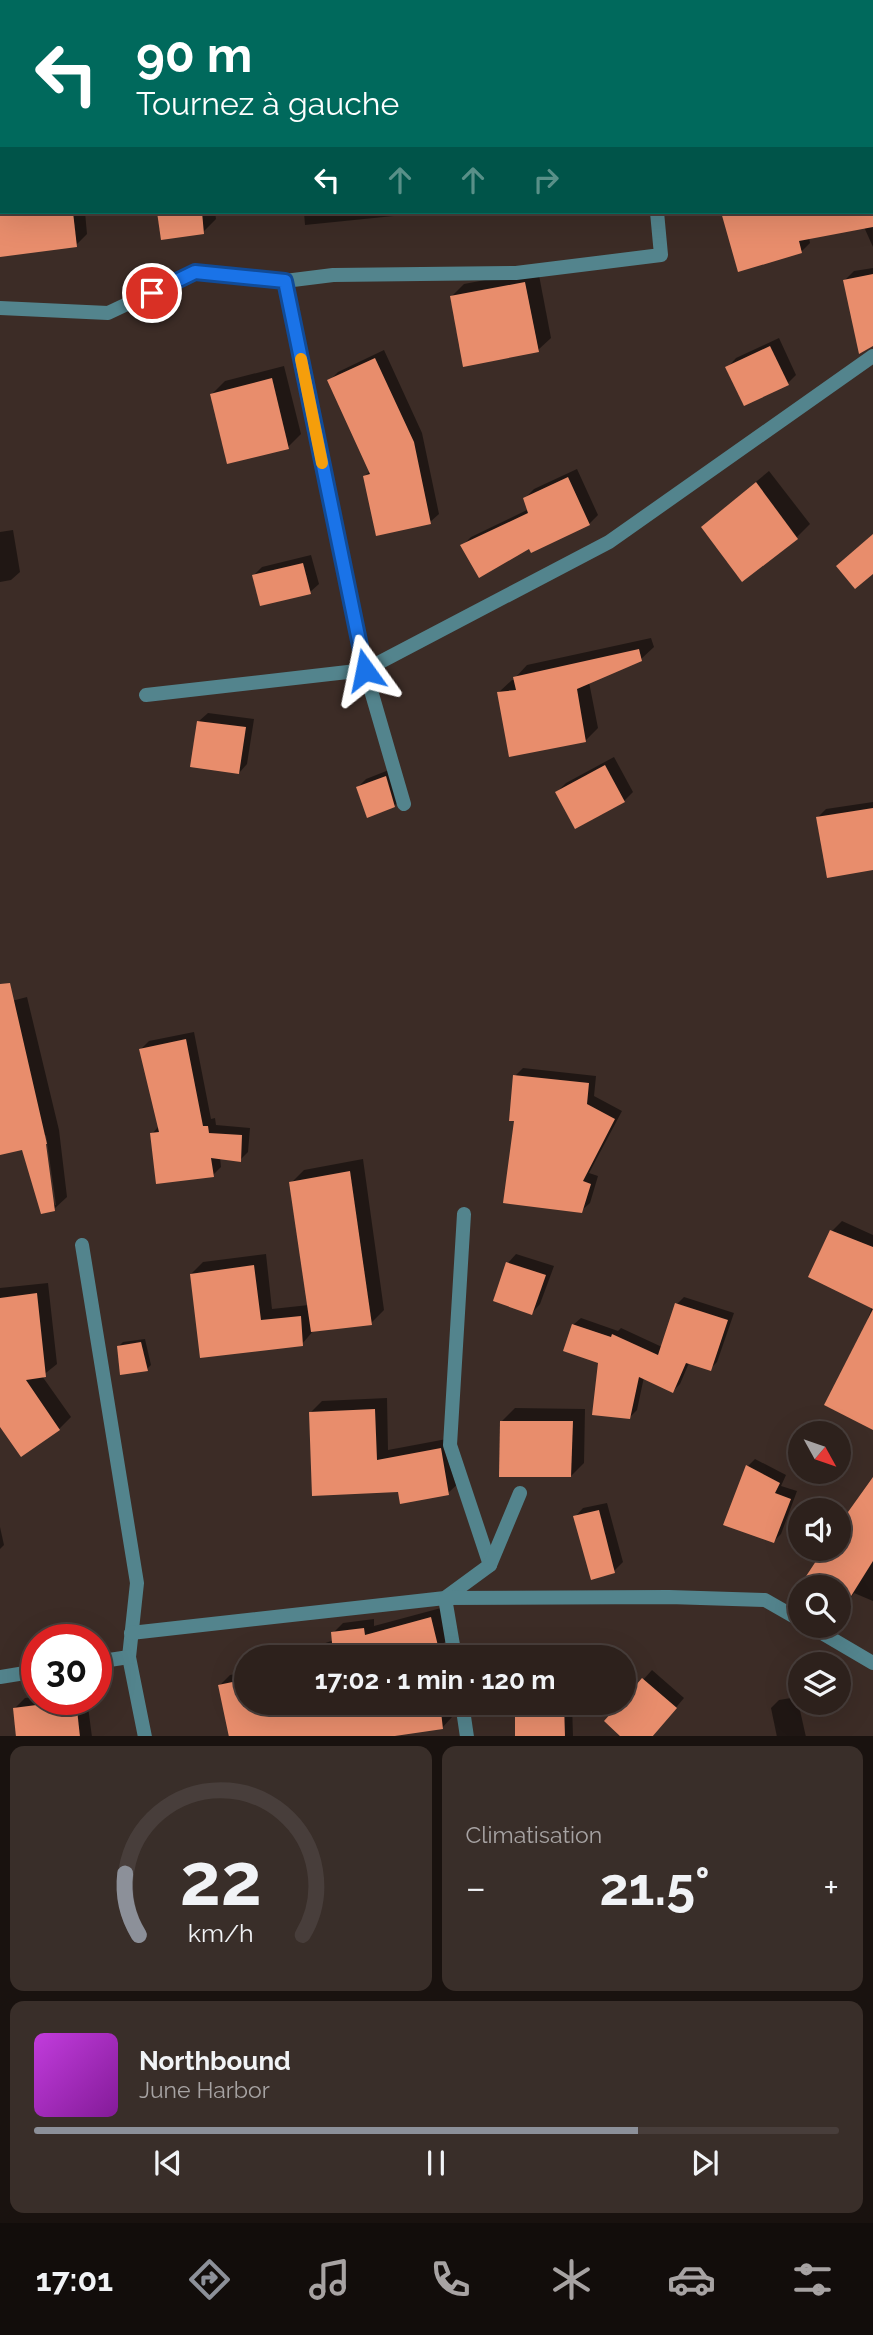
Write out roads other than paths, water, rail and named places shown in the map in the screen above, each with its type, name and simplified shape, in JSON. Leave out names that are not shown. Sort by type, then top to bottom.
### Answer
[{"type":"street","points":[[0,308],[108,313],[195,272],[285,281],[333,275],[516,272],[661,255],[657,214]]},
{"type":"street","points":[[285,281],[365,670],[404,804]]},
{"type":"street","points":[[146,695],[365,670],[609,542],[873,356]]},
{"type":"street","points":[[464,1214],[450,1445],[490,1565]]},
{"type":"street","points":[[82,1245],[137,1583],[129,1657],[145,1736]]},
{"type":"street","points":[[445,1598],[490,1565],[520,1493]]},
{"type":"street","points":[[131,1633],[445,1598],[669,1597],[765,1600],[788,1613]]},
{"type":"street","points":[[445,1598],[453,1645]]},
{"type":"street","points":[[830,1638],[873,1663]]},
{"type":"street","points":[[112,1660],[129,1657]]},
{"type":"street","points":[[0,1677],[21,1674]]},
{"type":"street","points":[[464,1715],[467,1736]]}]
